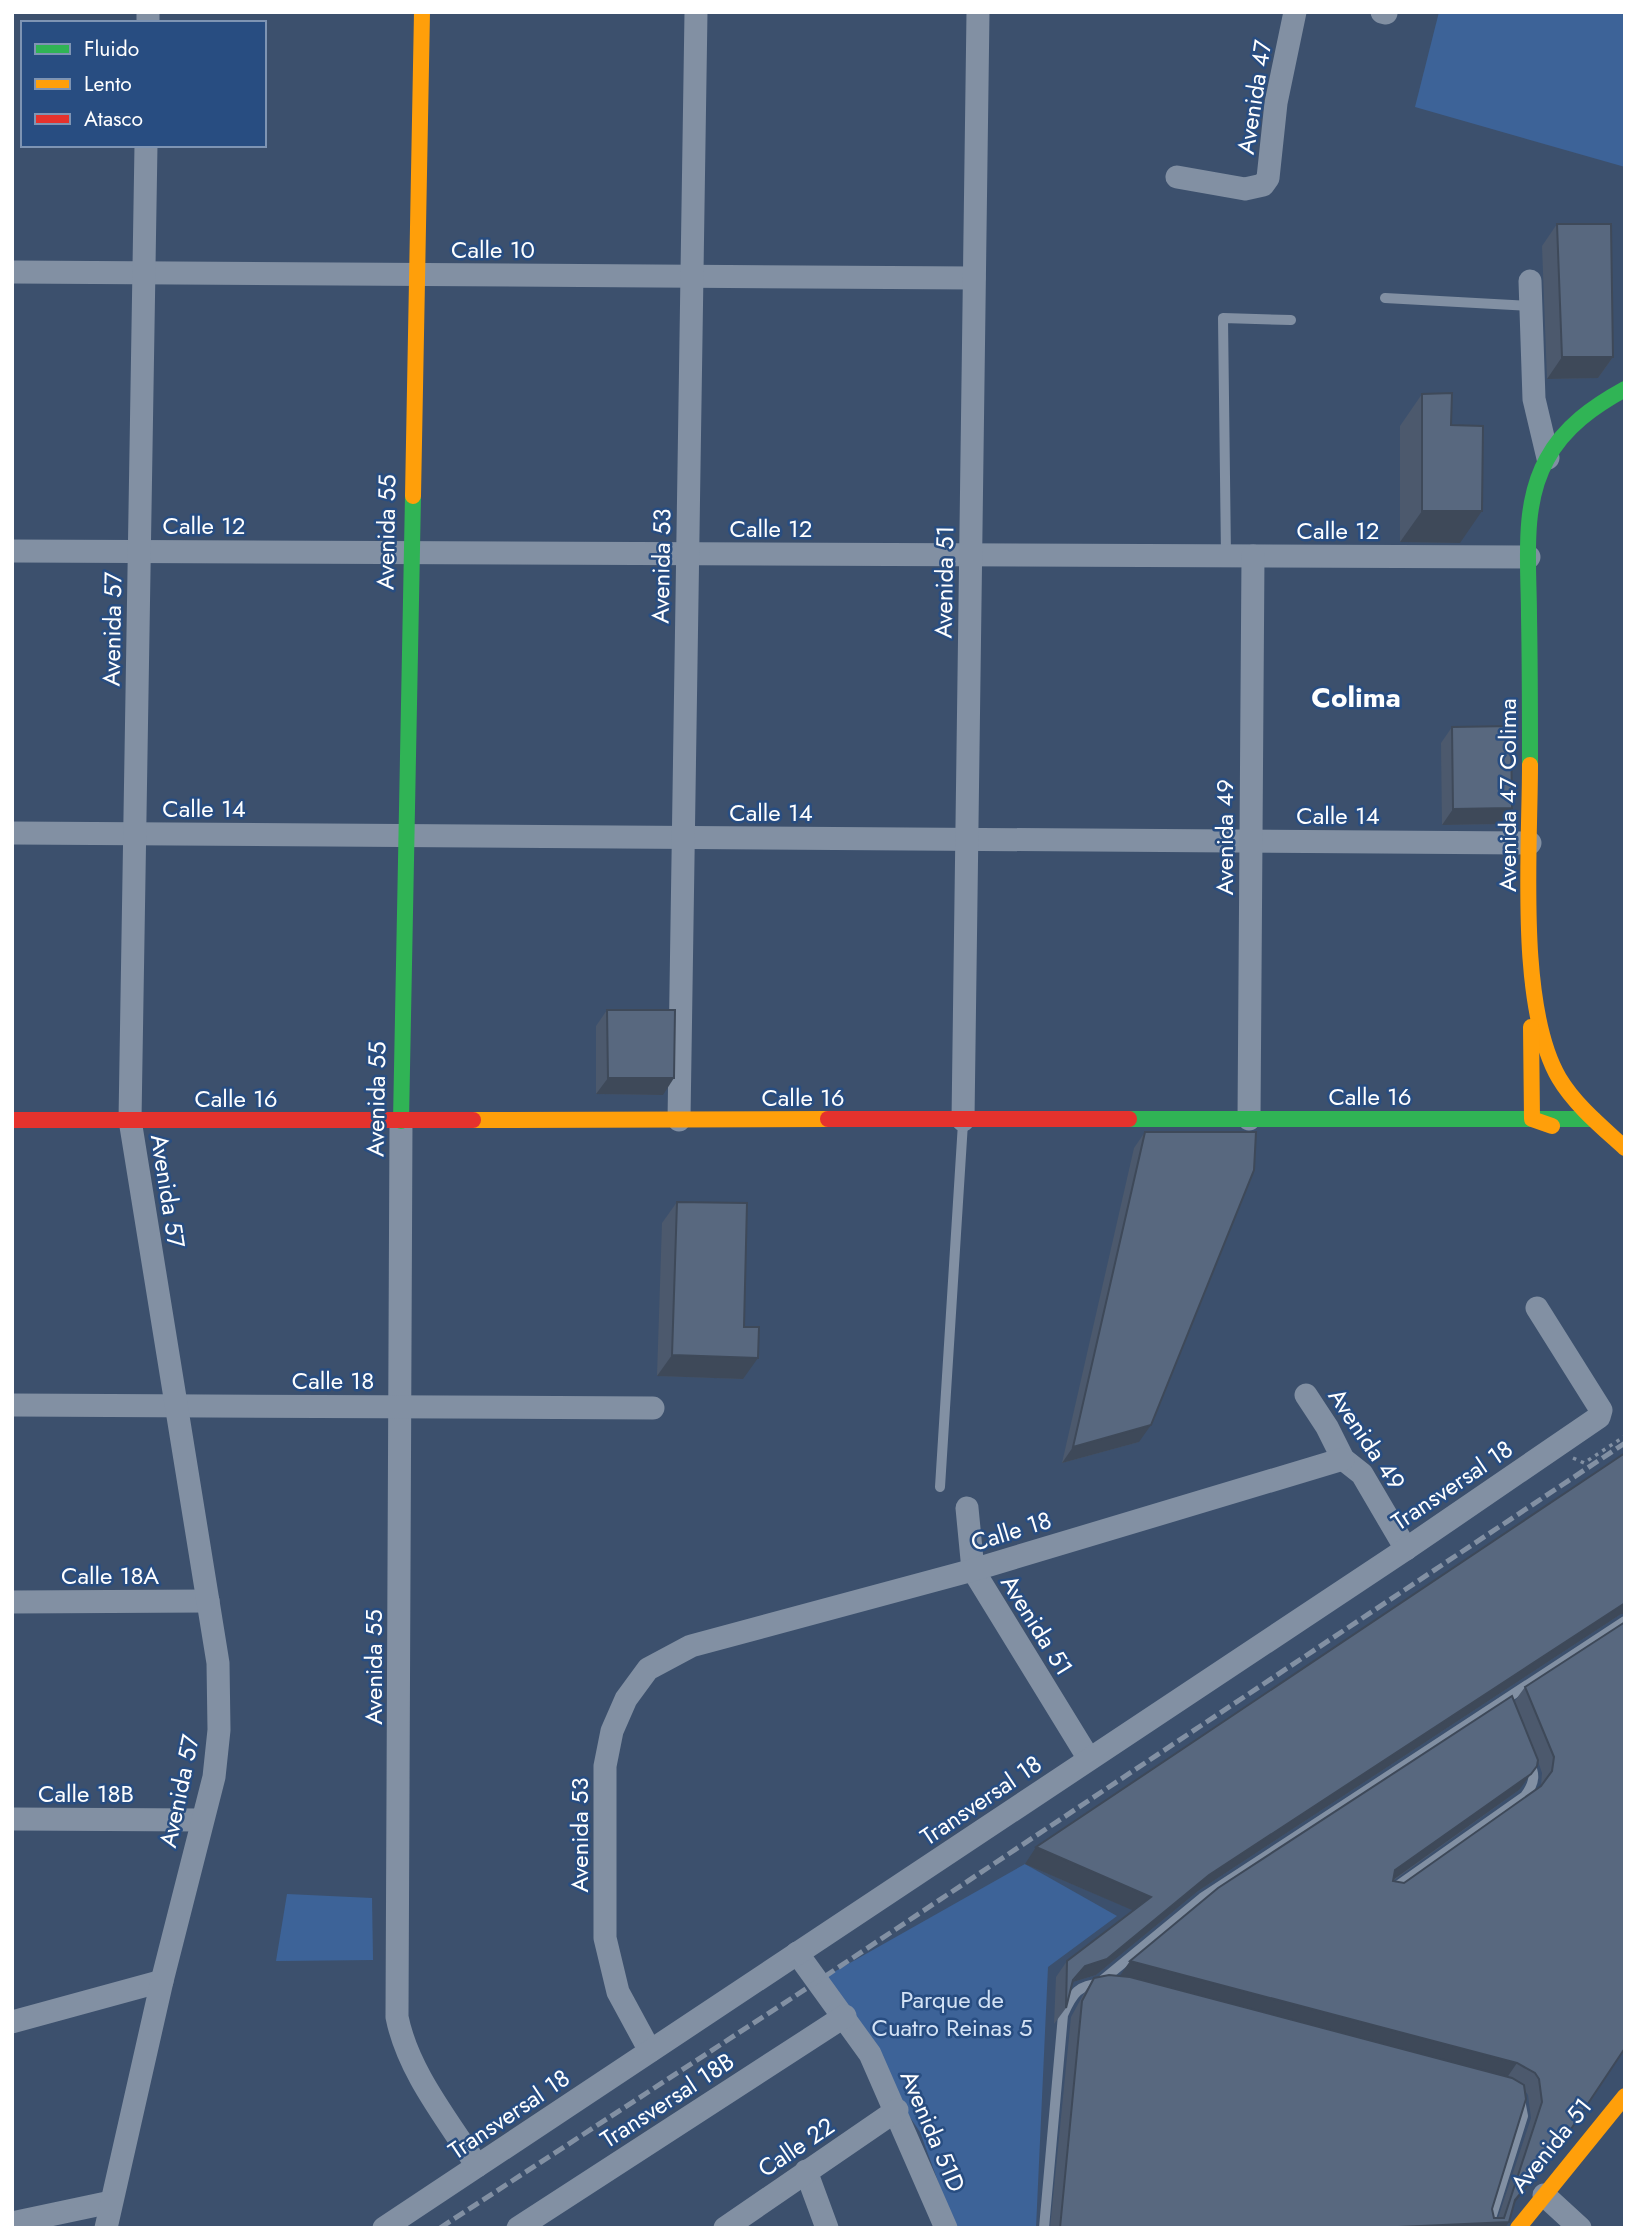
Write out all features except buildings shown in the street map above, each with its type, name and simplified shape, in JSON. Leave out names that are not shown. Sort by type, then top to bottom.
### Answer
[{"type":"street","name":"Avenida 55","points":[[422,12],[401,1121],[397,2017],[402,2040],[412,2062],[477,2166]]},
{"type":"street","name":"Avenida 53","points":[[679,1120],[696,12]]},
{"type":"street","name":"Avenida 51","points":[[963,1120],[978,12]]},
{"type":"street","name":"Avenida 47","points":[[1177,177],[1245,189],[1263,185],[1270,168],[1276,103],[1295,12]]},
{"type":"street","name":"Avenida 57","points":[[106,2228],[162,1981],[214,1777],[219,1730],[218,1664],[130,1120],[146,147]]},
{"type":"street","name":"Calle 10","points":[[12,272],[974,278]]},
{"type":"street","points":[[1530,281],[1534,399],[1548,458]]},
{"type":"street","name":"Avenida 47 Colima","points":[[1625,389],[1595,404],[1563,435],[1548,458],[1533,494],[1529,557],[1531,977],[1548,1054],[1560,1079],[1593,1119],[1625,1150]]},
{"type":"street","name":"Calle 12","points":[[12,551],[1529,557]]},
{"type":"street","name":"Avenida 49","points":[[1249,1119],[1253,556]]},
{"type":"street","name":"Calle 14","points":[[12,833],[1530,843]]},
{"type":"street","points":[[1531,977],[1532,1119],[1625,1150]]},
{"type":"street","name":"Calle 16","points":[[12,1120],[1593,1119]]},
{"type":"street","name":"Transversal 18","points":[[384,2228],[1406,1549],[1599,1417],[1601,1410],[1537,1308]]},
{"type":"street","name":"Avenida 49","points":[[1306,1395],[1327,1427],[1343,1459],[1362,1474],[1406,1549]]},
{"type":"street","name":"Calle 18","points":[[12,1405],[653,1408]]},
{"type":"street","name":"Calle 18","points":[[691,1646],[973,1570],[1343,1459]]},
{"type":"street","name":"Avenida 51","points":[[967,1508],[973,1570],[1089,1759]]},
{"type":"street","name":"Calle 18A","points":[[12,1602],[208,1601]]},
{"type":"street","name":"Avenida 53","points":[[650,2051],[618,1992],[605,1938],[605,1766],[612,1731],[626,1699],[648,1669],[691,1646]]},
{"type":"street","name":"Calle 18B","points":[[12,1819],[202,1820]]},
{"type":"street","name":"Avenida 51D","points":[[797,1953],[870,2054],[897,2110],[946,2228]]},
{"type":"street","points":[[12,2022],[162,1981]]},
{"type":"street","name":"Transversal 18B","points":[[533,2224],[845,2016]]},
{"type":"street","name":"Avenida 51","points":[[1518,2228],[1625,2096]]},
{"type":"street","name":"Calle 22","points":[[725,2228],[897,2110]]},
{"type":"street","points":[[806,2171],[827,2228]]},
{"type":"street","points":[[1544,2195],[1580,2228]]},
{"type":"street","points":[[12,2223],[111,2202]]},
{"type":"lane","points":[[1385,298],[1530,306]]},
{"type":"lane","points":[[1226,556],[1223,318],[1291,320]]},
{"type":"lane","name":"Avenida 51","points":[[940,1487],[963,1120]]},
{"type":"lane","points":[[1099,1983],[1202,1898],[1625,1621]]},
{"type":"lane","points":[[1504,1700],[1510,1712]]},
{"type":"lane","points":[[1388,1893],[1525,1796],[1533,1785],[1535,1775],[1525,1750]]},
{"type":"lane","points":[[1044,2228],[1063,2015],[1072,1994],[1083,1986],[1099,1983],[1112,1985]]},
{"type":"lane","points":[[1488,2228],[1523,2116],[1520,2096],[1512,2092]]},
{"type":"path","points":[[1554,1448],[1584,1464],[1625,1436]]},
{"type":"green space","points":[[1439,12],[1625,12],[1625,167],[1415,107]]},
{"type":"green space","name":"Parque de Cuatro Reinas 5","points":[[1025,1864],[1117,1916],[1048,1967],[1036,2228],[955,2228],[920,2132],[818,1981]]},
{"type":"green space","points":[[287,1894],[372,1898],[373,1960],[276,1961]]},
{"type":"railway","points":[[440,2228],[818,1981],[1625,1443]]},
{"type":"traffic: fast","points":[[1530,765],[1528,536],[1533,496],[1547,459],[1562,437],[1591,410],[1625,389]]},
{"type":"traffic: fast","points":[[401,1121],[413,496]]},
{"type":"traffic: fast","points":[[1129,1119],[1593,1119]]},
{"type":"traffic: slow","points":[[413,496],[422,12]]},
{"type":"traffic: slow","points":[[1530,765],[1529,926],[1537,1011],[1546,1047],[1559,1078],[1589,1115],[1625,1148]]},
{"type":"traffic: slow","points":[[1531,1027],[1532,1119],[1552,1126]]},
{"type":"traffic: slow","points":[[473,1120],[828,1119]]},
{"type":"traffic: slow","points":[[1518,2228],[1625,2096]]},
{"type":"traffic: jam","points":[[828,1119],[1129,1119]]},
{"type":"traffic: jam","points":[[12,1120],[473,1120]]},
{"type":"district","name":"Colima","points":[[1356,697]]}]
